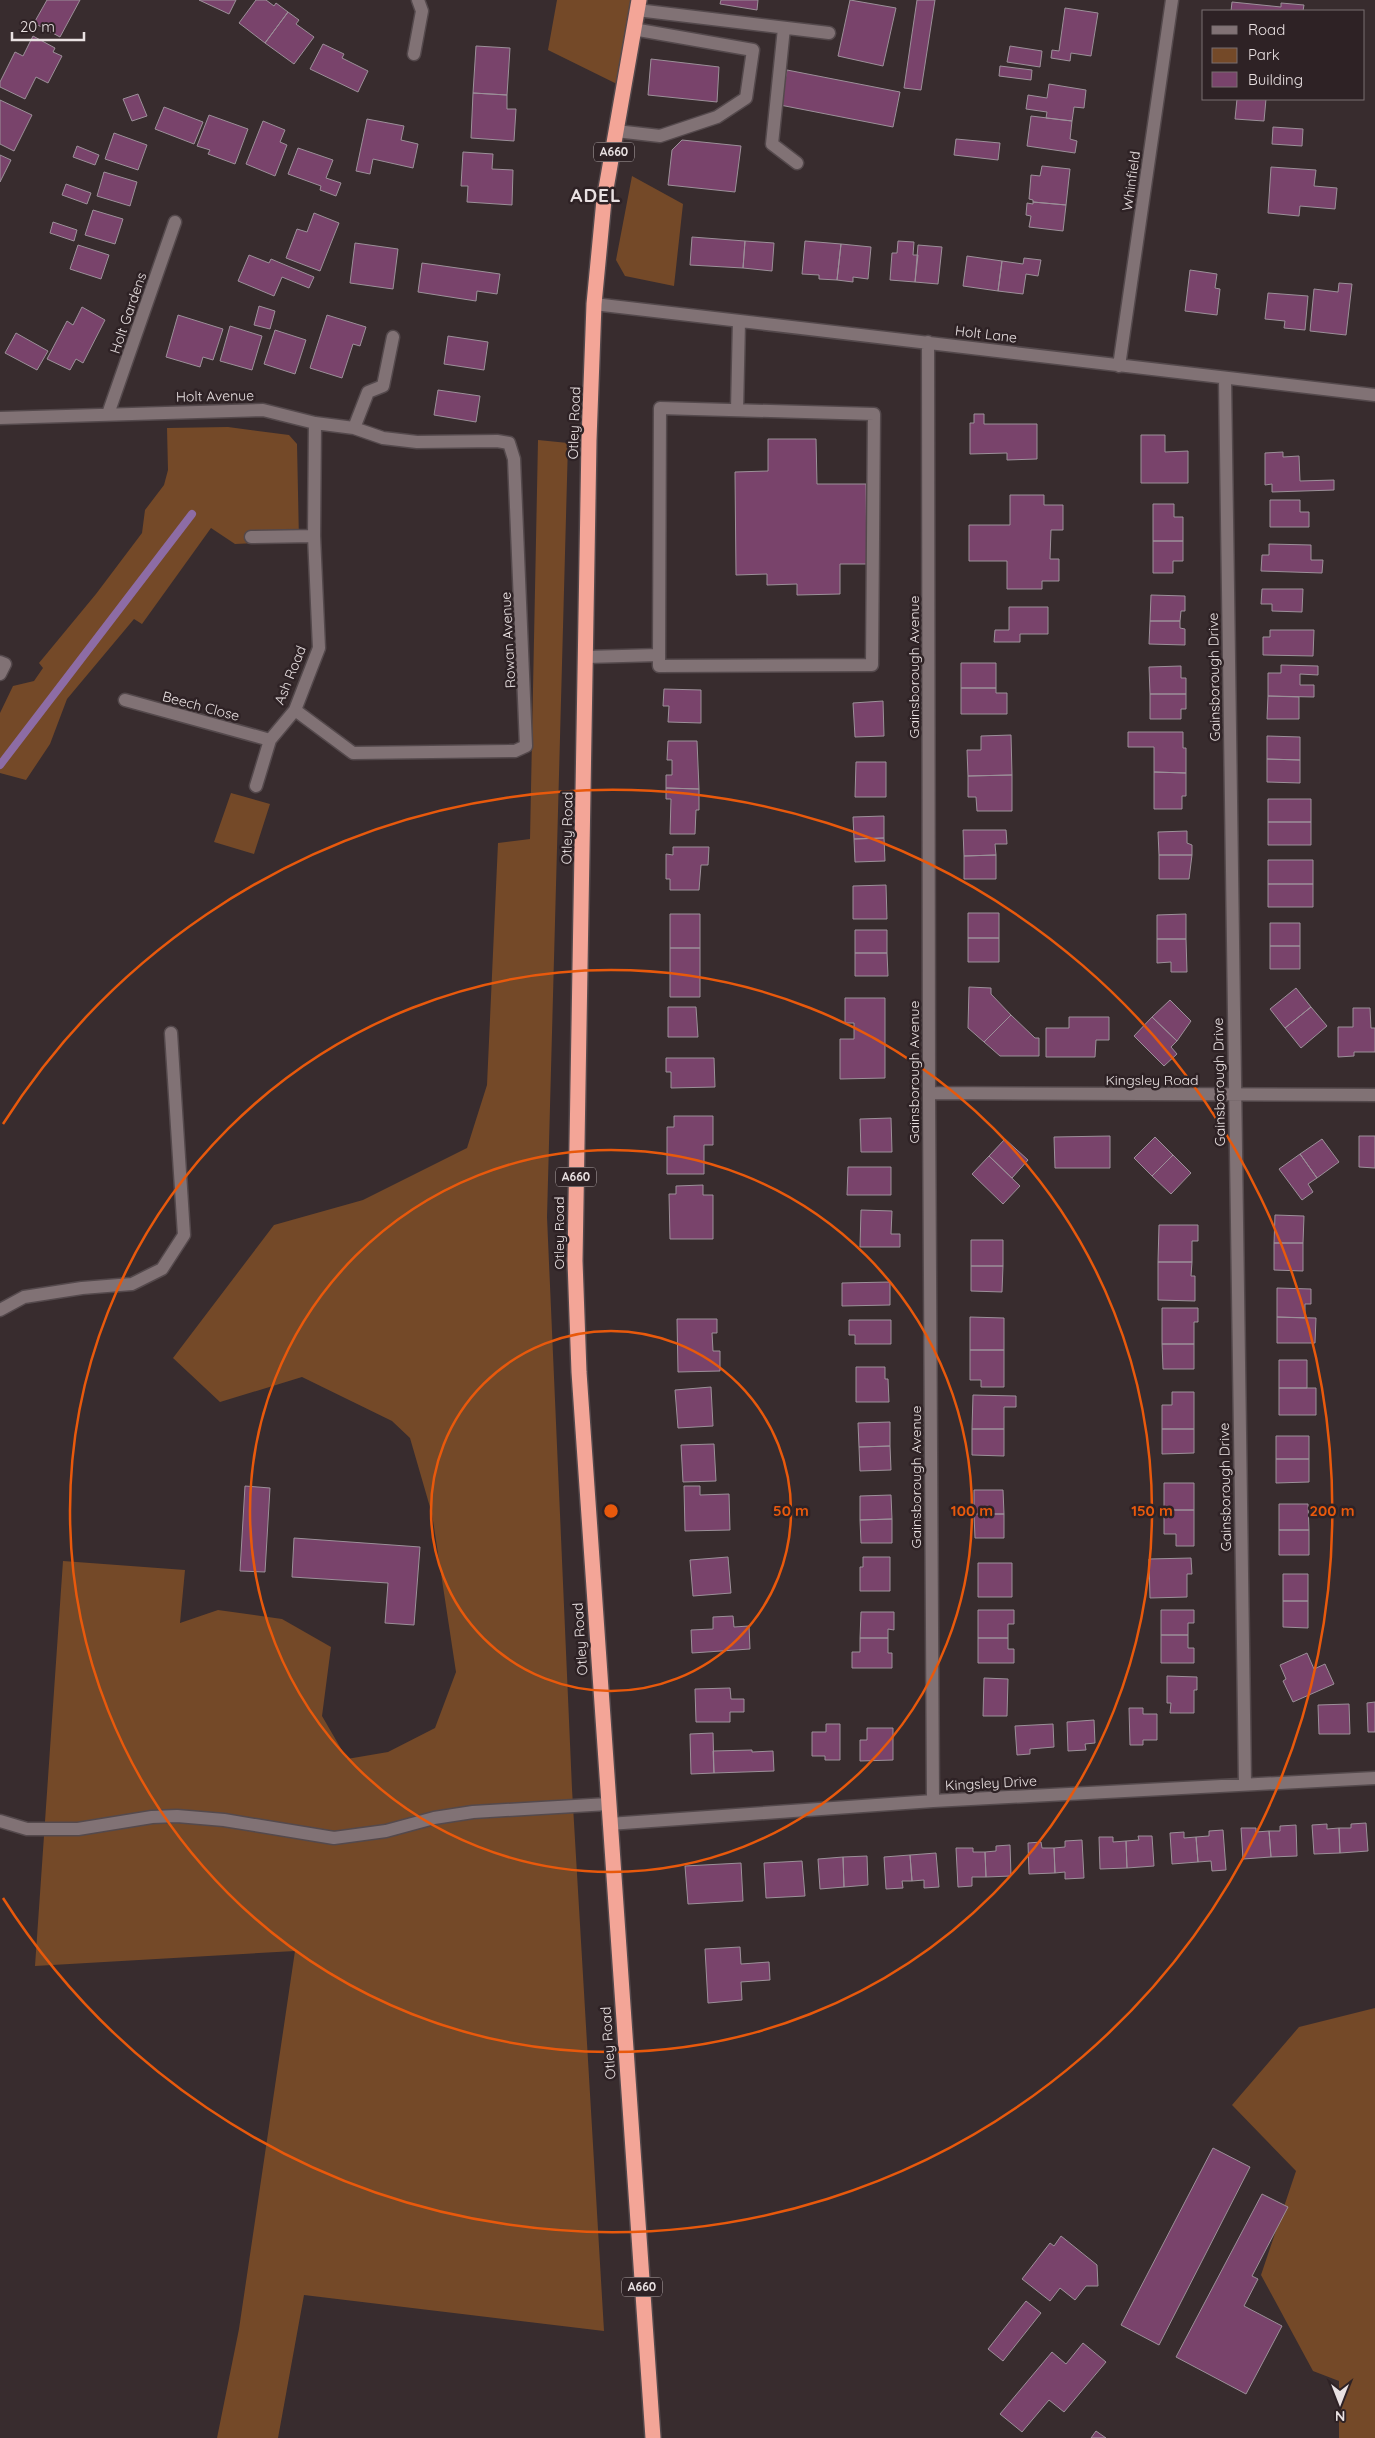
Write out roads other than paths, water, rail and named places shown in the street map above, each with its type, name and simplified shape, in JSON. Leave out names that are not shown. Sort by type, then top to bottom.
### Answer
[{"type":"highway","name":"Otley Road","points":[[638,5],[604,200],[594,304],[575,1261],[579,1372],[653,2438]]},
{"type":"street","points":[[414,54],[422,11],[418,0]]},
{"type":"street","name":"Whinfield","points":[[1119,366],[1172,0]]},
{"type":"street","points":[[638,5],[784,28],[829,33]]},
{"type":"street","points":[[784,28],[772,144],[796,163]]},
{"type":"street","points":[[616,131],[660,136],[716,117],[746,98],[753,50],[633,30]]},
{"type":"street","name":"Holt Gardens","points":[[108,414],[176,222]]},
{"type":"street","name":"Holt Lane","points":[[594,304],[1375,395]]},
{"type":"street","points":[[737,410],[739,320]]},
{"type":"street","points":[[354,428],[368,392],[383,386],[393,337]]},
{"type":"street","name":"Gainsborough Avenue","points":[[928,342],[929,1093],[933,1802]]},
{"type":"street","name":"Gainsborough Drive","points":[[1225,379],[1245,1784]]},
{"type":"street","points":[[660,408],[874,414],[872,665],[659,666],[659,655],[660,408]]},
{"type":"street","name":"Holt Avenue","points":[[0,418],[263,410],[316,423],[354,428]]},
{"type":"street","name":"Ash Road","points":[[256,786],[270,740],[295,710],[319,648],[314,536],[316,423]]},
{"type":"street","name":"Rowan Avenue","points":[[295,710],[353,753],[515,751],[526,746],[514,459],[509,443],[497,441],[417,442],[383,438],[354,428]]},
{"type":"street","points":[[251,537],[314,536]]},
{"type":"street","points":[[586,656],[659,655]]},
{"type":"street","points":[[0,662],[5,664],[0,674]]},
{"type":"street","name":"Beech Close","points":[[125,700],[270,740]]},
{"type":"street","points":[[0,1310],[24,1297],[82,1288],[132,1284],[162,1269],[184,1235],[171,1033]]},
{"type":"street","name":"Kingsley Road","points":[[929,1093],[1375,1095]]},
{"type":"street","name":"Kingsley Drive","points":[[609,1824],[933,1802],[1375,1778]]},
{"type":"street","points":[[0,1821],[27,1829],[78,1829],[152,1817],[177,1816],[224,1820],[334,1838],[386,1831],[434,1818],[473,1812],[608,1804]]},
{"type":"waterway","points":[[0,765],[192,514]]},
{"type":"district","name":"ADEL","points":[[596,195]]}]
